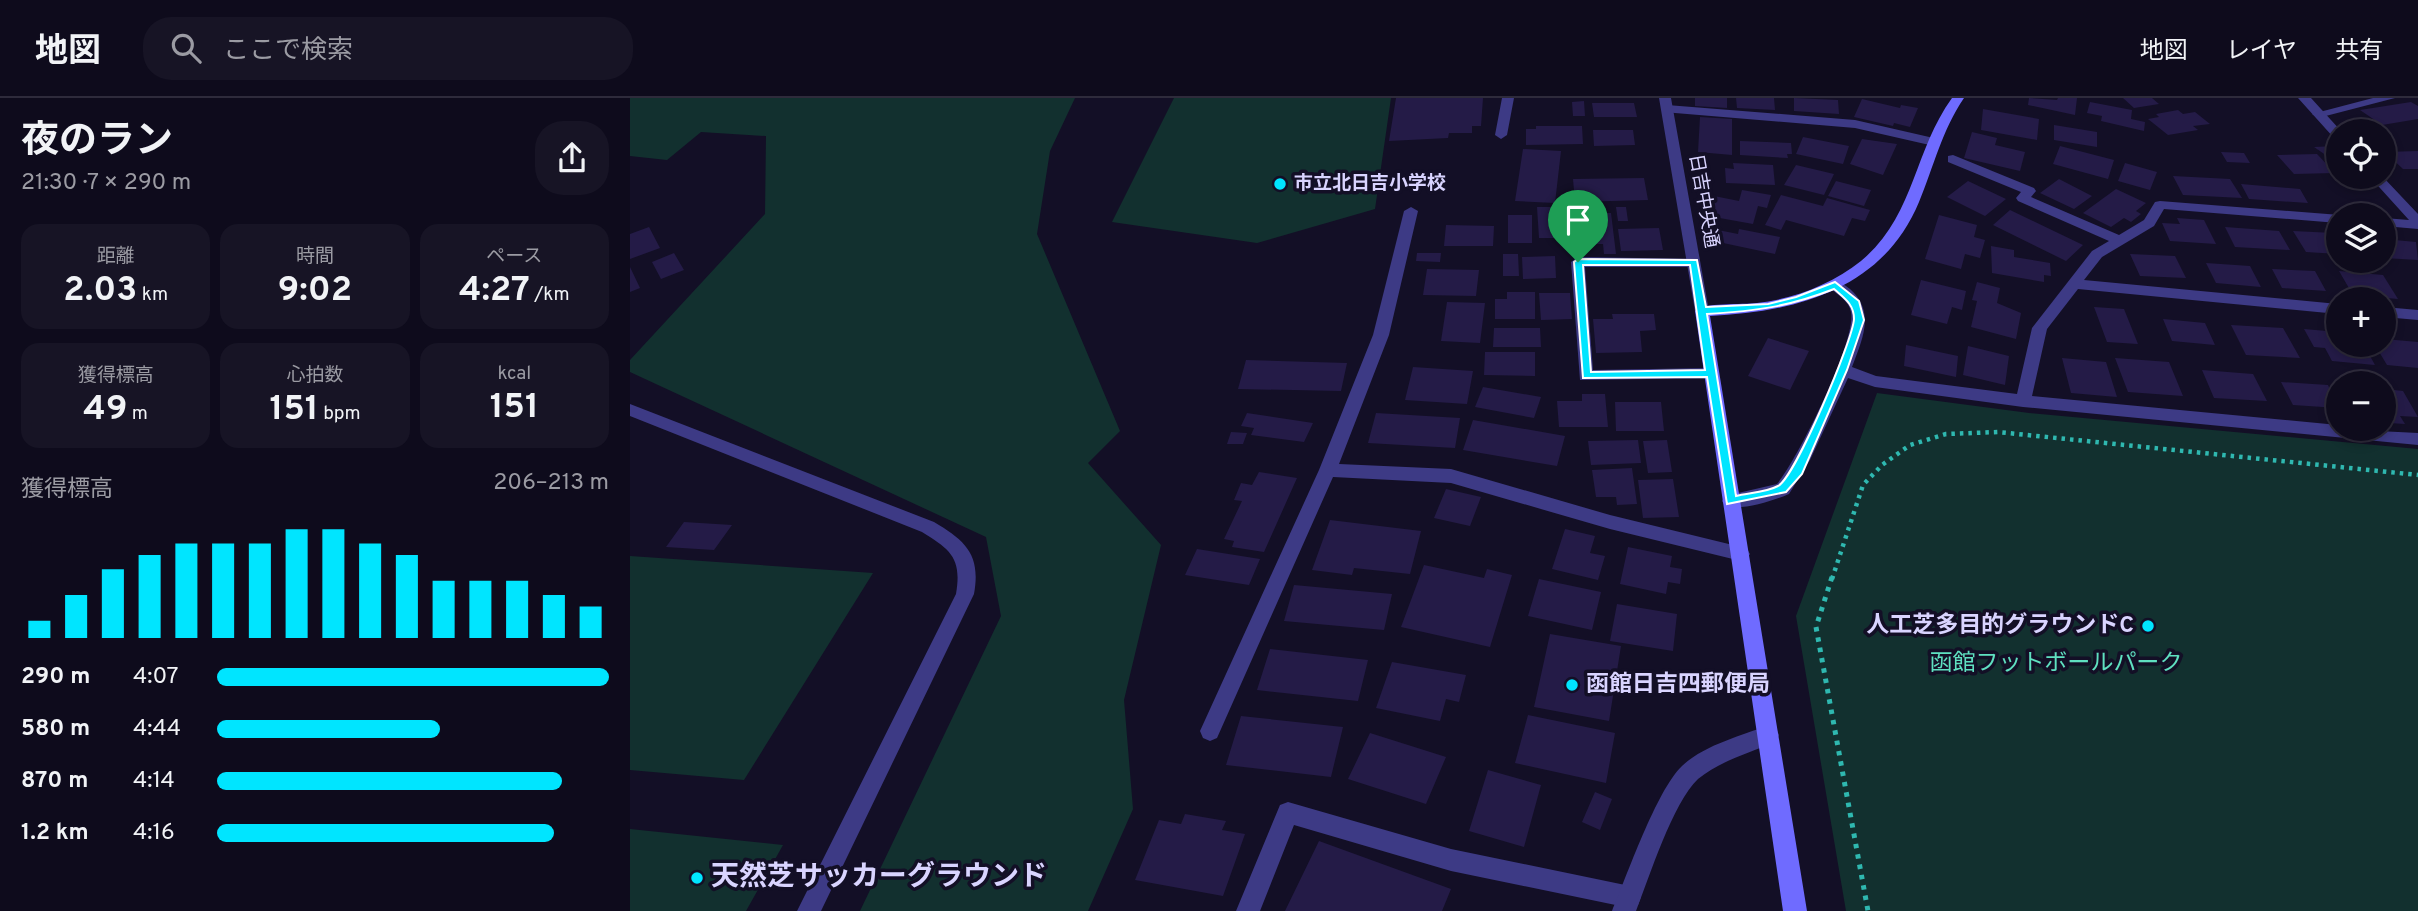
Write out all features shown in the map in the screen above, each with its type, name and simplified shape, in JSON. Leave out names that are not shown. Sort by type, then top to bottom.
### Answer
[{"type":"main road","points":[[1795,911],[1702,311],[1768,307],[1799,299],[1835,285],[1876,255],[1906,216],[1934,142],[1949,109],[1958,98]]},
{"type":"street","points":[[1501,135],[1508,98]]},
{"type":"street","points":[[2304,98],[2326,122]]},
{"type":"street","points":[[2318,114],[2389,98]]},
{"type":"street","points":[[1666,104],[1855,124],[1934,142]]},
{"type":"street","name":"日吉中央通","points":[[1666,104],[1702,311]]},
{"type":"street","points":[[1953,159],[2029,191],[2023,198],[2119,240]]},
{"type":"street","points":[[2387,189],[2418,223]]},
{"type":"street","points":[[2023,401],[2040,328],[2097,254],[2149,223],[2160,205],[2326,218]]},
{"type":"street","points":[[1210,731],[1328,470],[1381,335],[1411,211]]},
{"type":"street","points":[[2396,222],[2418,223]]},
{"type":"street","points":[[1694,262],[1578,262],[1587,376],[1711,374]]},
{"type":"street","points":[[1731,501],[1782,489],[1797,474],[1842,370],[1859,320],[1856,303],[1835,285]]},
{"type":"street","points":[[2072,285],[2326,308]]},
{"type":"street","points":[[2396,313],[2418,315]]},
{"type":"street","points":[[1842,370],[1875,381],[2023,401],[2418,439]]},
{"type":"street","points":[[630,410],[928,527],[955,543],[965,556],[969,577],[965,594],[808,911]]},
{"type":"street","points":[[1328,470],[1451,476],[1610,522],[1741,554]]},
{"type":"street","points":[[1248,911],[1288,813],[1451,860],[1627,904],[1675,793],[1687,775],[1716,757],[1769,736]]},
{"type":"path","points":[[1868,911],[1816,627],[1863,485],[1882,465],[1910,444],[1946,434],[1998,432],[2418,475]]},
{"type":"green space","points":[[630,98],[1075,98],[1050,151],[1037,234],[1120,431],[1088,463],[1161,545],[1124,700],[1133,809],[1088,911],[860,911],[1001,616],[986,537],[630,372],[630,360],[765,214],[766,136],[701,132],[667,160],[630,156]]},
{"type":"green space","points":[[1174,98],[1391,98],[1375,209],[1257,243],[1112,222]]},
{"type":"green space","name":"函館フットボールパーク","points":[[1877,393],[2029,413],[2418,449],[2418,911],[1846,911],[1796,616]]},
{"type":"green space","points":[[630,556],[873,573],[744,780],[630,770]]},
{"type":"green space","name":"天然芝サッカーグラウンド","points":[[630,829],[783,845],[746,911],[630,911]]},
{"type":"building","points":[[1396,98],[1483,98],[1481,126],[1472,126],[1472,133],[1449,133],[1448,138],[1389,141]]},
{"type":"building","points":[[1695,98],[1727,98],[1727,108],[1695,106]]},
{"type":"building","points":[[1736,98],[1774,98],[1775,110],[1737,108]]},
{"type":"building","points":[[1794,98],[1838,100],[1839,114],[1794,111]]},
{"type":"building","points":[[2029,98],[2077,98],[2075,115],[2028,105]]},
{"type":"building","points":[[2123,98],[2152,98],[2159,104],[2134,108]]},
{"type":"building","points":[[1862,99],[1900,108],[1901,105],[1918,108],[1910,127],[1894,123],[1893,126],[1854,117]]},
{"type":"building","points":[[1584,101],[1585,116],[1573,116],[1572,102]]},
{"type":"building","points":[[2090,102],[2132,110],[2131,119],[2145,122],[2144,131],[2101,121],[2102,116],[2087,113]]},
{"type":"building","points":[[2411,102],[2418,106],[2418,119],[2396,123],[2396,119],[2373,119],[2360,110]]},
{"type":"building","points":[[1592,103],[1634,103],[1637,117],[1594,117]]},
{"type":"building","points":[[1983,109],[2039,119],[2037,140],[1981,130]]},
{"type":"building","points":[[2178,110],[2183,114],[2195,112],[2210,124],[2193,126],[2198,130],[2168,135],[2148,119],[2159,117],[2156,114]]},
{"type":"building","points":[[1700,117],[1732,119],[1732,155],[1698,152]]},
{"type":"building","points":[[2054,125],[2097,132],[2097,147],[2054,140]]},
{"type":"building","points":[[1536,126],[1582,126],[1583,144],[1526,145],[1526,129],[1536,129]]},
{"type":"building","points":[[1593,130],[1633,130],[1635,145],[1594,146]]},
{"type":"building","points":[[1972,132],[1997,138],[1995,145],[2025,152],[2020,171],[1964,158]]},
{"type":"building","points":[[1803,137],[1849,146],[1843,164],[1796,154]]},
{"type":"building","points":[[1862,139],[1897,144],[1883,175],[1850,164]]},
{"type":"building","points":[[1740,141],[1791,143],[1792,154],[1787,154],[1788,158],[1740,155]]},
{"type":"building","points":[[2060,146],[2114,160],[2108,179],[2053,164]]},
{"type":"building","points":[[2326,146],[2326,155],[2314,147]]},
{"type":"building","points":[[1523,149],[1561,151],[1555,203],[1515,201]]},
{"type":"building","points":[[2418,151],[2418,169],[2403,169],[2396,162],[2396,152]]},
{"type":"building","points":[[2221,152],[2244,153],[2250,163],[2227,162]]},
{"type":"building","points":[[2317,154],[2326,164],[2326,173],[2294,174],[2277,155]]},
{"type":"building","points":[[1733,163],[1773,165],[1775,185],[1726,183],[1725,168],[1734,169]]},
{"type":"building","points":[[2125,163],[2157,172],[2150,190],[2118,181]]},
{"type":"building","points":[[1796,165],[1834,174],[1824,195],[1784,185]]},
{"type":"building","points":[[2173,176],[2230,179],[2242,198],[2183,195]]},
{"type":"building","points":[[1644,178],[1648,200],[1575,202],[1573,179]]},
{"type":"building","points":[[2059,179],[2092,196],[2074,209],[2040,193]]},
{"type":"building","points":[[1836,181],[1871,190],[1864,206],[1828,196]]},
{"type":"building","points":[[1968,181],[2006,199],[1985,216],[1947,197]]},
{"type":"building","points":[[2241,184],[2300,189],[2308,203],[2249,199]]},
{"type":"building","points":[[2116,189],[2146,203],[2136,211],[2141,214],[2131,222],[2124,218],[2111,227],[2083,213]]},
{"type":"building","points":[[1742,190],[1771,195],[1767,208],[1758,206],[1753,224],[1703,215],[1709,195],[1739,201]]},
{"type":"building","points":[[1781,195],[1823,206],[1827,198],[1870,210],[1865,221],[1852,218],[1844,236],[1786,220],[1781,230],[1765,225]]},
{"type":"building","points":[[1537,207],[1551,207],[1551,217],[1566,217],[1567,238],[1539,238]]},
{"type":"building","points":[[1616,207],[1626,207],[1628,221],[1618,221]]},
{"type":"building","points":[[2010,210],[2083,245],[2066,261],[1993,225]]},
{"type":"building","points":[[1574,213],[1611,213],[1616,254],[1604,254],[1603,244],[1577,244]]},
{"type":"building","points":[[1508,215],[1532,215],[1532,243],[1508,243]]},
{"type":"building","points":[[1939,215],[1977,225],[1974,237],[1985,240],[1980,258],[1965,254],[1961,269],[1925,259]]},
{"type":"building","points":[[2177,218],[2204,220],[2216,244],[2170,241],[2162,223],[2180,224]]},
{"type":"building","points":[[1446,225],[1494,226],[1493,246],[1444,246]]},
{"type":"building","points":[[649,227],[660,248],[630,259],[630,234]]},
{"type":"building","points":[[2225,227],[2279,231],[2290,250],[2235,247]]},
{"type":"building","points":[[1659,228],[1663,250],[1621,251],[1618,229]]},
{"type":"building","points":[[1713,229],[1738,234],[1739,229],[1780,237],[1775,254],[1709,240]]},
{"type":"building","points":[[2293,231],[2326,233],[2326,253],[2306,252]]},
{"type":"building","points":[[2396,240],[2416,242],[2418,260],[2396,259]]},
{"type":"building","points":[[1991,246],[2014,250],[2014,257],[2050,263],[2051,276],[2044,275],[2044,282],[1992,273]]},
{"type":"building","points":[[674,253],[684,270],[661,279],[652,262]]},
{"type":"building","points":[[1417,253],[1441,253],[1440,262],[1416,261]]},
{"type":"building","points":[[1503,254],[1518,254],[1519,276],[1503,276]]},
{"type":"building","points":[[2130,254],[2175,256],[2186,278],[2140,276]]},
{"type":"building","points":[[1555,256],[1556,278],[1523,279],[1522,257]]},
{"type":"building","points":[[2206,263],[2250,266],[2261,287],[2216,283]]},
{"type":"building","points":[[630,267],[640,288],[630,292]]},
{"type":"building","points":[[1427,269],[1479,270],[1476,296],[1423,295]]},
{"type":"building","points":[[2272,269],[2315,271],[2326,291],[2282,288]]},
{"type":"building","points":[[2340,273],[2383,275],[2390,287],[2348,287]]},
{"type":"building","points":[[1921,280],[1966,291],[1962,310],[1952,307],[1947,324],[1911,315]]},
{"type":"building","points":[[1977,282],[2000,288],[1997,303],[2021,313],[2016,339],[1971,327],[1977,301],[1972,300]]},
{"type":"building","points":[[1507,292],[1535,292],[1535,319],[1495,319],[1495,299],[1507,299]]},
{"type":"building","points":[[1539,293],[1570,293],[1572,319],[1541,320]]},
{"type":"building","points":[[1447,302],[1485,303],[1480,343],[1441,341]]},
{"type":"building","points":[[2094,307],[2124,309],[2138,344],[2107,342]]},
{"type":"building","points":[[1612,314],[1654,314],[1656,330],[1640,331],[1642,352],[1596,353],[1593,319],[1613,319]]},
{"type":"building","points":[[2163,319],[2205,323],[2215,345],[2172,341]]},
{"type":"building","points":[[2231,325],[2283,328],[2300,358],[2246,355]]},
{"type":"building","points":[[1494,328],[1540,328],[1541,347],[1493,347]]},
{"type":"building","points":[[2304,329],[2326,331],[2326,350],[2314,347]]},
{"type":"building","points":[[1768,338],[1809,351],[1790,390],[1748,376]]},
{"type":"building","points":[[2396,340],[2418,342],[2418,368],[2387,365],[2382,357],[2396,357]]},
{"type":"building","points":[[1906,345],[1958,356],[1956,377],[1904,366]]},
{"type":"building","points":[[1968,346],[2009,356],[2005,385],[1963,375]]},
{"type":"building","points":[[1485,352],[1535,352],[1535,376],[1484,375]]},
{"type":"building","points":[[2330,357],[2371,357],[2375,365],[2332,361]]},
{"type":"building","points":[[2062,358],[2106,362],[2117,397],[2071,393]]},
{"type":"building","points":[[2115,358],[2169,362],[2183,396],[2128,392]]},
{"type":"building","points":[[1246,360],[1347,363],[1341,391],[1238,389]]},
{"type":"building","points":[[1413,367],[1473,371],[1467,404],[1405,400]]},
{"type":"building","points":[[2202,370],[2253,374],[2267,401],[2214,398]]},
{"type":"building","points":[[2281,382],[2326,385],[2326,407],[2293,405]]},
{"type":"building","points":[[1483,387],[1541,397],[1534,418],[1475,407]]},
{"type":"building","points":[[2396,390],[2403,391],[2418,417],[2400,416],[2405,424],[2396,423]]},
{"type":"building","points":[[1582,394],[1605,394],[1608,427],[1559,427],[1557,401],[1582,401]]},
{"type":"building","points":[[1615,402],[1661,402],[1664,431],[1616,431]]},
{"type":"building","points":[[1247,413],[1313,423],[1304,442],[1251,435],[1254,428],[1241,426]]},
{"type":"building","points":[[1376,413],[1460,418],[1455,448],[1368,443]]},
{"type":"building","points":[[1473,420],[1565,436],[1557,466],[1463,450]]},
{"type":"building","points":[[1231,432],[1247,433],[1243,444],[1227,444]]},
{"type":"building","points":[[1638,440],[1641,463],[1591,465],[1588,441]]},
{"type":"building","points":[[1667,440],[1672,472],[1648,473],[1643,441]]},
{"type":"building","points":[[1632,468],[1637,504],[1617,505],[1616,497],[1596,497],[1592,470]]},
{"type":"building","points":[[1259,472],[1297,478],[1264,552],[1232,547],[1234,541],[1224,539],[1242,501],[1234,500],[1241,483],[1252,485]]},
{"type":"building","points":[[1673,479],[1679,517],[1643,518],[1638,480]]},
{"type":"building","points":[[1446,489],[1481,497],[1470,526],[1434,518]]},
{"type":"building","points":[[1330,520],[1421,531],[1410,574],[1354,568],[1352,575],[1312,570]]},
{"type":"building","points":[[684,522],[732,525],[714,550],[666,547]]},
{"type":"building","points":[[1565,529],[1595,536],[1590,553],[1605,556],[1598,580],[1552,569]]},
{"type":"building","points":[[1628,547],[1672,556],[1670,567],[1682,569],[1680,584],[1668,582],[1666,594],[1620,584]]},
{"type":"building","points":[[1197,549],[1260,559],[1249,585],[1185,575]]},
{"type":"building","points":[[1424,565],[1484,578],[1487,569],[1512,575],[1490,647],[1401,627]]},
{"type":"building","points":[[1539,579],[1601,592],[1592,630],[1528,616]]},
{"type":"building","points":[[1294,585],[1392,594],[1384,630],[1284,621]]},
{"type":"building","points":[[1617,604],[1677,614],[1673,651],[1610,641]]},
{"type":"building","points":[[1550,634],[1621,646],[1609,721],[1534,707]]},
{"type":"building","points":[[1270,649],[1368,660],[1358,701],[1257,690]]},
{"type":"building","points":[[1392,662],[1466,675],[1459,702],[1446,699],[1440,721],[1376,708]]},
{"type":"building","points":[[1528,715],[1615,733],[1606,783],[1515,763]]},
{"type":"building","points":[[1241,716],[1343,727],[1331,777],[1226,765]]},
{"type":"building","points":[[1370,733],[1446,757],[1426,804],[1348,779]]},
{"type":"building","points":[[1488,770],[1541,785],[1524,847],[1469,831]]},
{"type":"building","points":[[1595,792],[1612,799],[1600,830],[1582,822]]},
{"type":"building","points":[[1185,814],[1226,821],[1222,830],[1245,834],[1223,896],[1135,880],[1159,820],[1181,824]]},
{"type":"building","points":[[1319,841],[1451,889],[1442,911],[1285,911]]},
{"type":"place","name":"市立北日吉小学校","points":[[1280,184]]},
{"type":"place","name":"人工芝多目的グラウンドC","points":[[2148,626]]},
{"type":"place","name":"函館日吉四郵便局","points":[[1572,685]]},
{"type":"place","name":"天然芝サッカーグラウンド","points":[[697,878]]},
{"type":"route","points":[[1578,262],[1587,376],[1711,374],[1702,311],[1768,307],[1835,285],[1856,303],[1859,320],[1842,370],[1797,474],[1782,489],[1731,501],[1702,311],[1694,262],[1578,262]]}]
